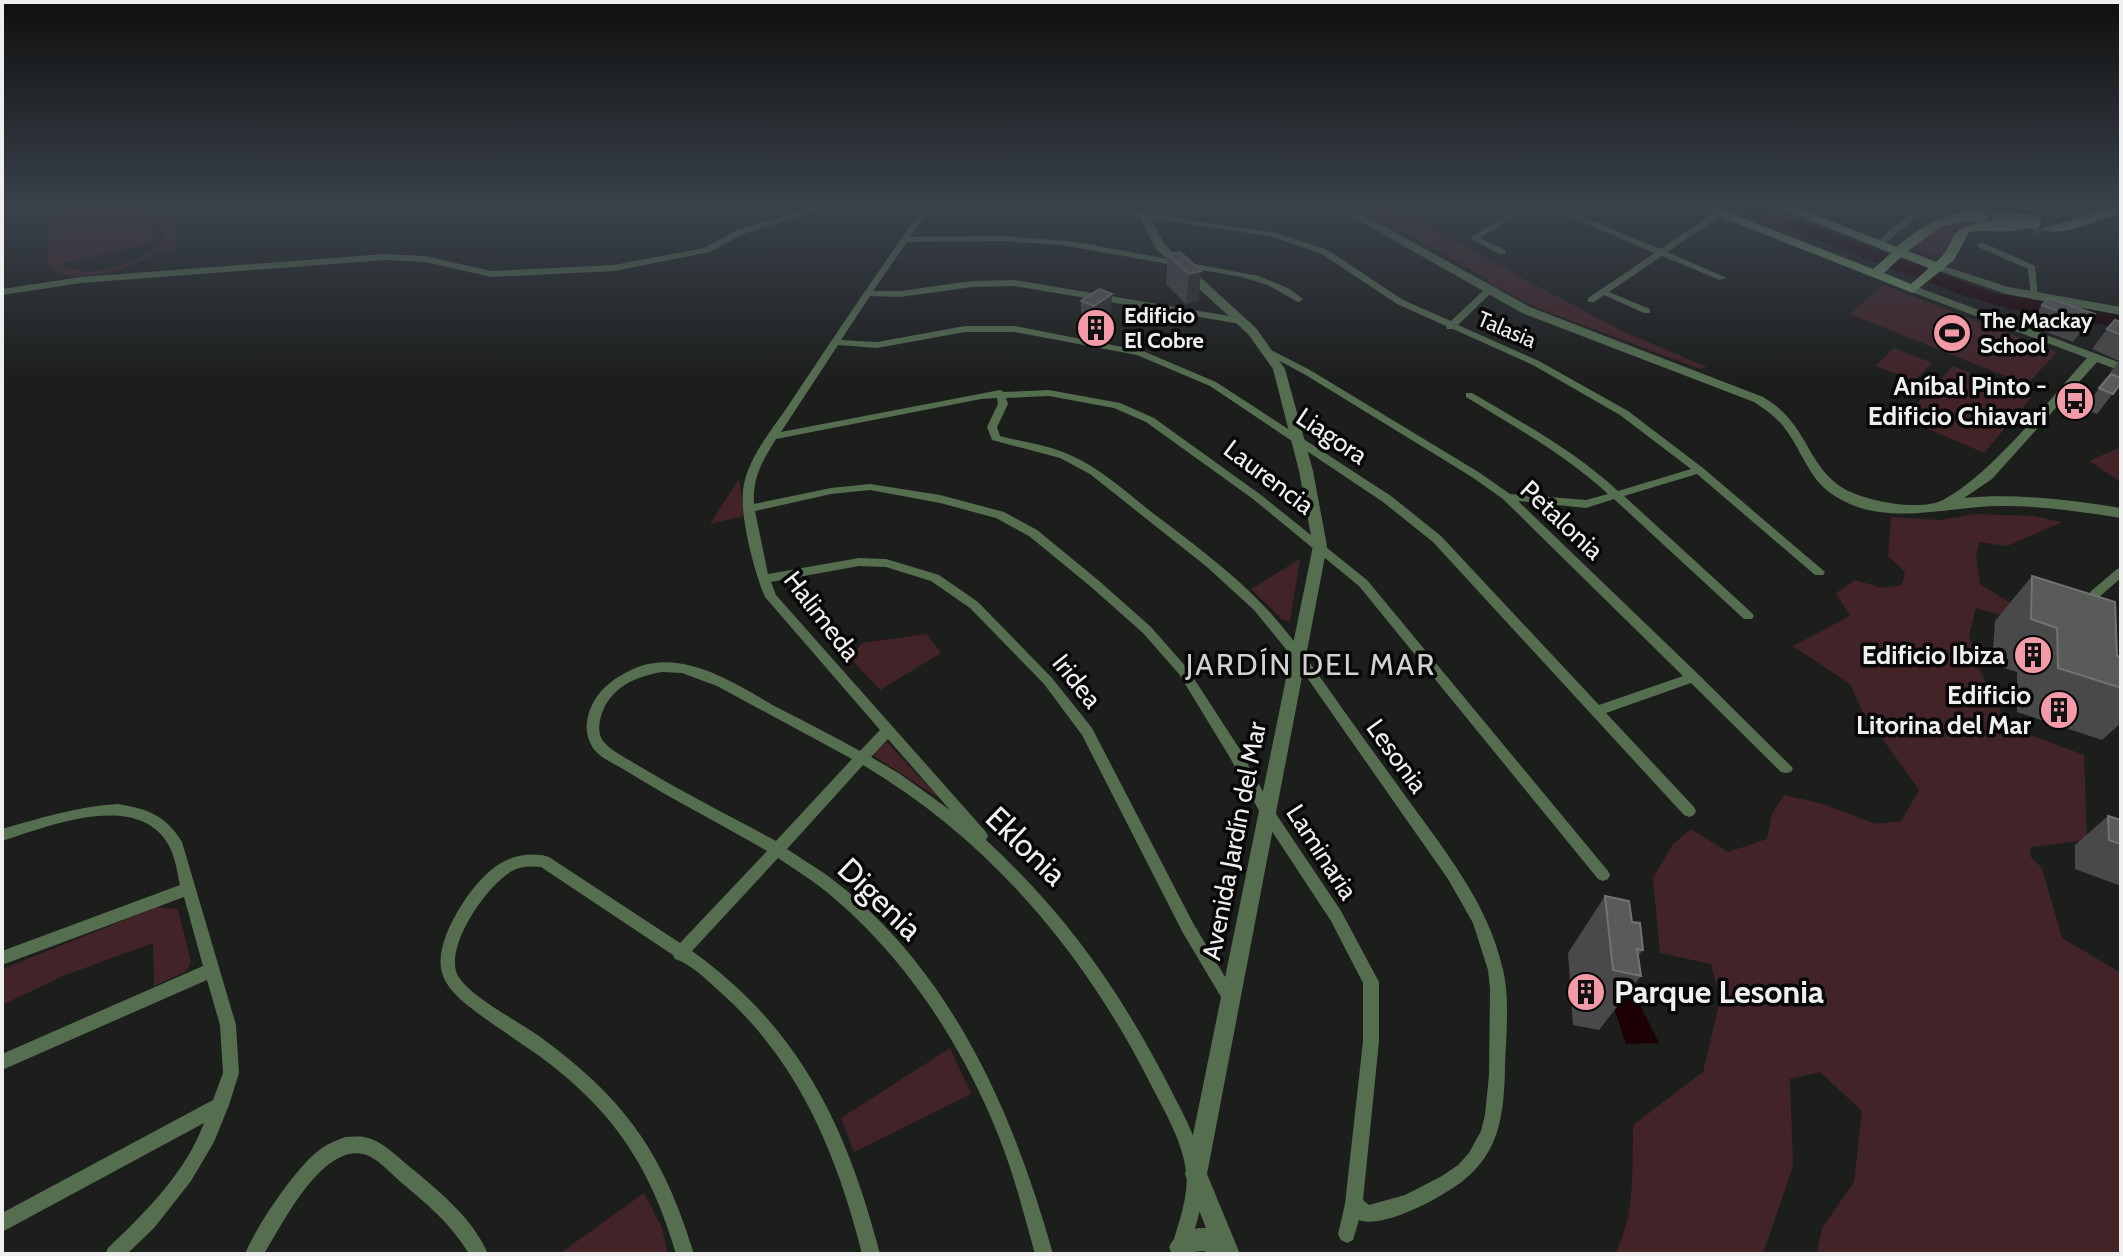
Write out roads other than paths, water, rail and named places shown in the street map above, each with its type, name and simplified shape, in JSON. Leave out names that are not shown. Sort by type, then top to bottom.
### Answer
[{"type":"main road","points":[[1867,267],[1917,286],[1937,268],[1933,267]]},
{"type":"main road","points":[[1879,271],[1884,267]]},
{"type":"street","points":[[2,292],[81,280],[258,267]]},
{"type":"street","points":[[458,267],[491,274],[621,267]]},
{"type":"street","name":"Halimeda","points":[[885,267],[772,437],[750,478],[750,508],[763,579],[771,597],[803,637],[998,857]]},
{"type":"street","name":"Avenida Jardín del Mar","points":[[1180,1251],[1320,546],[1279,369],[1270,353],[1241,321],[1181,267]]},
{"type":"street","points":[[1190,267],[1250,275],[1276,285],[1299,299]]},
{"type":"street","name":"Talasia","points":[[1347,267],[1388,296],[1450,327],[1515,353],[1577,385],[1646,428],[1819,572]]},
{"type":"street","points":[[1445,267],[1546,319],[1736,389],[1763,402],[1790,426],[1823,481],[1855,501],[1893,510],[1947,503],[2047,501],[2121,513]]},
{"type":"street","points":[[1591,300],[1640,267]]},
{"type":"street","points":[[1696,267],[1723,278]]},
{"type":"street","points":[[2029,267],[2032,268],[2035,297]]},
{"type":"street","points":[[1937,268],[2035,297],[2121,311]]},
{"type":"street","points":[[867,293],[900,294],[972,284],[1014,283],[1241,321]]},
{"type":"street","points":[[1917,286],[2121,367]]},
{"type":"street","points":[[1450,327],[1488,291]]},
{"type":"street","points":[[1603,292],[1647,311]]},
{"type":"street","name":"Liagora","points":[[836,342],[887,344],[950,331],[992,328],[1049,333],[1123,348],[1199,376],[1387,499],[1437,539],[1689,811]]},
{"type":"street","name":"Petalonia","points":[[1270,353],[1321,380],[1507,497],[1786,768]]},
{"type":"street","points":[[1947,503],[1987,476],[2094,358]]},
{"type":"street","name":"Laurencia","points":[[772,437],[1000,393],[1070,395],[1108,402],[1134,412],[1257,497],[1363,583],[1603,875]]},
{"type":"street","name":"Lesonia","points":[[1000,393],[1003,404],[992,427],[996,438],[1064,456],[1094,472],[1237,587],[1277,628],[1453,875],[1480,921],[1497,979],[1495,1116],[1482,1152],[1448,1184],[1391,1211],[1366,1214],[1354,1204]]},
{"type":"street","points":[[1469,395],[1553,445],[1618,496],[1748,616]]},
{"type":"street","points":[[1507,497],[1571,505],[1618,496],[1699,470]]},
{"type":"street","name":"Laminaria","points":[[750,508],[831,491],[870,487],[897,490],[987,511],[1023,526],[1147,630],[1183,671],[1267,812],[1336,916],[1371,982],[1372,1029],[1354,1204],[1347,1234]]},
{"type":"street","name":"Iridea","points":[[763,579],[859,562],[886,563],[935,578],[974,605],[1048,681],[1087,732],[1188,928],[1229,997]]},
{"type":"street","points":[[2091,629],[2094,595],[2121,572]]},
{"type":"street","name":"Eklonia","points":[[618,682],[658,667],[695,671],[897,779],[998,857],[1063,929],[1116,1004],[1165,1098],[1227,1251]]},
{"type":"street","points":[[1597,711],[1694,677]]},
{"type":"street","name":"Digenia","points":[[618,682],[598,707],[593,720],[593,734],[599,745],[651,781],[775,849],[832,886],[902,956],[944,1014],[999,1116],[1028,1196],[1044,1254]]},
{"type":"street","points":[[680,954],[887,731]]},
{"type":"street","points":[[2,835],[103,809],[132,811],[155,821],[170,834],[189,888],[228,1025],[231,1073],[208,1136],[185,1175],[148,1222],[114,1254]]},
{"type":"street","points":[[685,1254],[664,1190],[620,1118],[564,1063],[490,1012],[455,983],[447,969],[450,942],[494,875],[517,863],[544,861],[733,993],[777,1040],[825,1118],[844,1161],[871,1254]]},
{"type":"street","points":[[2,958],[189,888]]},
{"type":"street","points":[[2,1062],[212,970]]},
{"type":"street","points":[[2,1223],[221,1105]]},
{"type":"street","points":[[254,1254],[315,1164],[334,1150],[355,1144],[372,1149],[437,1199],[461,1225],[479,1254]]},
{"type":"street","points":[[1180,1251],[1188,1242],[1204,1239],[1227,1251]]},
{"type":"place","name":"Edificio El Cobre","points":[[1096,328]]},
{"type":"place","name":"The Mackay School","points":[[1952,333]]},
{"type":"place","name":"Aníbal Pinto - Edificio Chiavari","points":[[2075,401]]},
{"type":"place","name":"Edificio Ibiza","points":[[2033,655]]},
{"type":"place","name":"Edificio Litorina del Mar","points":[[2059,710]]},
{"type":"place","name":"Parque Lesonia","points":[[1586,992]]},
{"type":"district","name":"JARDÍN DEL MAR","points":[[1311,665]]}]
